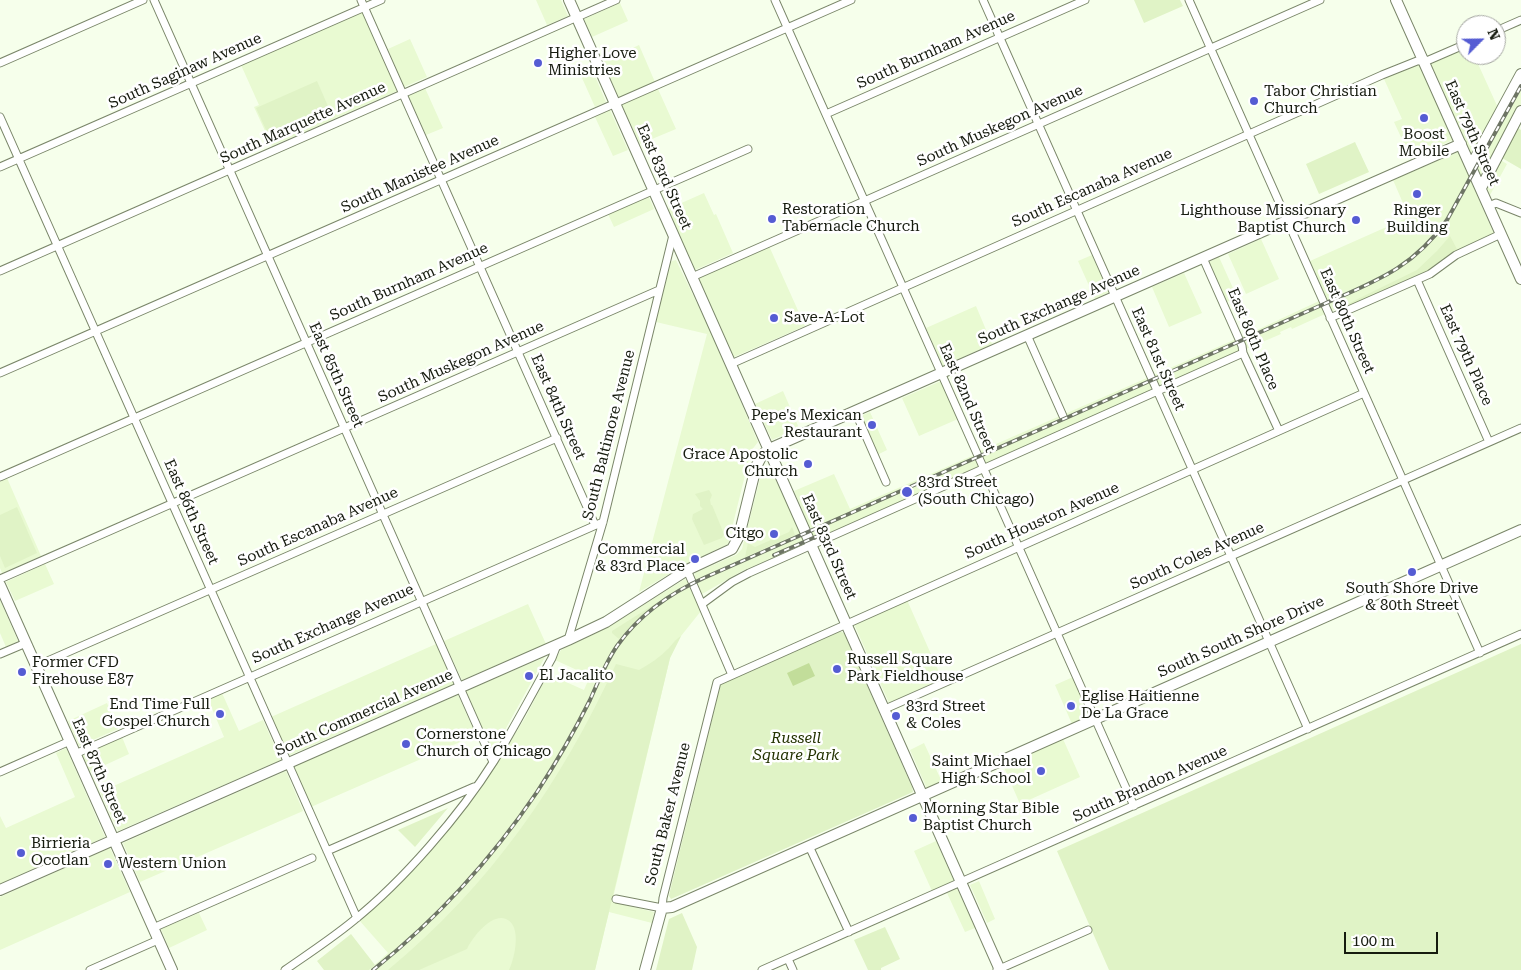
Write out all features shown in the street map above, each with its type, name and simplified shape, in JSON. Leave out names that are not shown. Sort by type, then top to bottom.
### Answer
[{"type":"street","points":[[0,62],[143,0]]},
{"type":"street","name":"East 85th Street","points":[[154,0],[493,762]]},
{"type":"street","name":"South Saginaw Avenue","points":[[0,167],[191,83],[363,4],[381,0]]},
{"type":"street","name":"East 83rd Street","points":[[569,0],[885,709],[999,970]]},
{"type":"street","name":"South Marquette Avenue","points":[[0,271],[616,0]]},
{"type":"street","name":"East 82nd Street","points":[[775,0],[1134,806]]},
{"type":"street","name":"South Manistee Avenue","points":[[0,373],[850,0]]},
{"type":"street","name":"East 81st Street","points":[[983,0],[1308,729]]},
{"type":"street","name":"South Burnham Avenue","points":[[826,114],[1085,0]]},
{"type":"street","name":"East 80th Street","points":[[1189,0],[1480,653]]},
{"type":"street","name":"South Muskegon Avenue","points":[[692,277],[1320,0]]},
{"type":"street","name":"East 79th Street","points":[[1396,0],[1521,279]]},
{"type":"street","name":"East 84th Street","points":[[363,4],[557,438],[599,523]]},
{"type":"street","points":[[1506,27],[1521,20]]},
{"type":"street","name":"South Escanaba Avenue","points":[[731,364],[1414,62],[1429,60],[1456,48]]},
{"type":"street","points":[[1470,166],[1521,74]]},
{"type":"street","points":[[1481,188],[1518,122],[1521,111]]},
{"type":"street","name":"East 86th Street","points":[[0,117],[356,919]]},
{"type":"street","name":"South Exchange Avenue","points":[[769,449],[1461,144]]},
{"type":"street","name":"South Burnham Avenue","points":[[0,477],[748,149]]},
{"type":"street","points":[[1488,206],[1496,203],[1521,213]]},
{"type":"street","name":"South Baltimore Avenue","points":[[568,640],[673,234]]},
{"type":"street","points":[[1330,318],[1430,274],[1456,255],[1501,234]]},
{"type":"street","name":"East 80th Place","points":[[1203,258],[1242,346],[1243,353],[1279,431]]},
{"type":"street","name":"East 79th Place","points":[[1417,280],[1490,442]]},
{"type":"street","name":"South Muskegon Avenue","points":[[0,579],[659,290]]},
{"type":"street","points":[[1027,336],[1063,416]]},
{"type":"street","points":[[702,604],[741,577],[1243,353]]},
{"type":"street","name":"South Houston Avenue","points":[[732,675],[1364,393]]},
{"type":"street","points":[[855,411],[886,482]]},
{"type":"street","name":"South Coles Avenue","points":[[885,709],[1521,428]]},
{"type":"street","name":"South Escanaba Avenue","points":[[36,666],[557,438]]},
{"type":"street","name":"South Commercial Avenue","points":[[0,890],[606,622],[687,570],[732,549],[739,536],[756,467],[762,455],[769,449]]},
{"type":"street","name":"South Exchange Avenue","points":[[75,754],[599,523]]},
{"type":"street","name":"South South Shore Drive","points":[[662,908],[672,907],[1521,530]]},
{"type":"street","points":[[687,570],[732,675]]},
{"type":"street","name":"East 87th Street","points":[[0,585],[172,970]]},
{"type":"street","name":"South Brandon Avenue","points":[[762,970],[1521,634]]},
{"type":"street","points":[[0,654],[26,642]]},
{"type":"street","points":[[285,970],[356,919],[385,892],[448,823],[493,762],[552,658],[557,645]]},
{"type":"street","name":"South Baker Avenue","points":[[645,970],[717,682],[732,675]]},
{"type":"street","points":[[0,772],[70,741]]},
{"type":"street","points":[[327,851],[476,786]]},
{"type":"street","points":[[809,846],[848,932]]},
{"type":"street","points":[[153,928],[312,858]]},
{"type":"street","points":[[616,899],[662,908]]},
{"type":"street","points":[[999,970],[1088,930]]},
{"type":"street","points":[[90,970],[158,940]]},
{"type":"street","points":[[788,959],[793,970]]},
{"type":"shaded area","points":[[536,0],[561,0],[568,16],[547,25]]},
{"type":"shaded area","points":[[620,3],[628,21],[592,37],[584,19]]},
{"type":"shaded area","points":[[362,12],[397,91],[272,146],[254,107],[259,105],[241,65]]},
{"type":"shaded area","points":[[410,39],[427,77],[404,87],[388,49]]},
{"type":"shaded area","points":[[639,45],[655,82],[619,98],[603,62]]},
{"type":"shaded area","points":[[1456,53],[1456,65],[1479,65],[1499,110],[1473,153],[1469,151],[1431,64]]},
{"type":"shaded area","points":[[1419,63],[1453,140],[1411,159],[1394,122],[1402,119],[1384,79]]},
{"type":"shaded area","points":[[590,64],[606,102],[595,107],[578,69]]},
{"type":"shaded area","points":[[1521,81],[1521,104],[1482,177],[1475,164]]},
{"type":"shaded area","points":[[425,88],[443,128],[426,135],[408,96]]},
{"type":"shaded area","points":[[658,89],[676,129],[640,144],[621,104]]},
{"type":"shaded area","points":[[610,110],[628,150],[613,156],[595,117]]},
{"type":"shaded area","points":[[1458,152],[1494,234],[1332,311],[1310,261],[1409,217],[1393,180]]},
{"type":"shaded area","points":[[1499,159],[1507,164],[1490,195],[1486,185]]},
{"type":"shaded area","points":[[704,193],[714,215],[716,214],[733,253],[695,270],[668,209]]},
{"type":"shaded area","points":[[649,197],[654,209],[614,227],[608,214]]},
{"type":"shaded area","points":[[1261,239],[1279,279],[1246,294],[1228,254]]},
{"type":"shaded area","points":[[769,246],[805,326],[734,357],[698,278]]},
{"type":"shaded area","points":[[1092,255],[1109,292],[1095,299],[1078,261]]},
{"type":"shaded area","points":[[1219,257],[1237,297],[1227,302],[1209,262]]},
{"type":"shaded area","points":[[676,260],[709,328],[758,442],[751,451],[728,544],[686,564],[639,592],[707,334],[656,322],[670,264]]},
{"type":"shaded area","points":[[1184,273],[1202,313],[1169,327],[1152,287]]},
{"type":"shaded area","points":[[1319,301],[1325,314],[1292,329],[1291,327],[1280,332],[1281,334],[1246,349],[1242,337]]},
{"type":"shaded area","points":[[976,306],[992,344],[943,366],[926,328]]},
{"type":"shaded area","points":[[1236,339],[1239,353],[1160,388],[1154,375]]},
{"type":"shaded area","points":[[1147,378],[1153,391],[987,465],[980,451]]},
{"type":"shaded area","points":[[941,381],[958,419],[919,436],[902,398]]},
{"type":"shaded area","points":[[783,391],[799,428],[772,440],[755,404]]},
{"type":"shaded area","points":[[870,412],[887,450],[875,456],[858,417]]},
{"type":"shaded area","points":[[974,455],[980,468],[815,540],[794,491],[834,474],[850,509]]},
{"type":"shaded area","points":[[766,467],[771,470],[805,543],[804,545],[742,571],[702,594],[694,578],[695,573],[736,555],[742,549],[762,471]]},
{"type":"shaded area","points":[[7,478],[41,556],[2,573],[0,568],[0,481]]},
{"type":"shaded area","points":[[45,564],[54,584],[15,601],[6,582]]},
{"type":"shaded area","points":[[685,579],[701,611],[681,636],[670,658],[612,902],[654,912],[652,923],[609,912],[595,970],[369,970],[388,953],[359,920],[404,879],[435,845],[474,797],[525,718],[548,674],[584,690],[590,676],[555,660],[561,650],[607,628]]},
{"type":"shaded area","points":[[0,600],[18,641],[6,647],[0,633]]},
{"type":"shaded area","points":[[907,600],[942,679],[889,703],[854,624]]},
{"type":"shaded area","points":[[528,604],[546,644],[462,680],[444,641]]},
{"type":"shaded area","points":[[436,644],[454,684],[288,756],[271,717]]},
{"type":"shaded area","points":[[545,657],[493,752],[466,691]]},
{"type":"shaded area","points":[[809,663],[815,676],[793,686],[787,673]]},
{"type":"shaded area","points":[[1073,677],[1090,716],[1072,724],[1055,685]]},
{"type":"shaded area","points":[[222,693],[239,731],[263,720],[281,760],[118,831],[100,792],[224,737],[208,699]]},
{"type":"shaded area","points":[[458,695],[476,735],[311,807],[293,767]]},
{"type":"shaded area","points":[[107,703],[118,729],[79,746],[68,721]]},
{"type":"shaded area","points":[[122,737],[129,754],[90,772],[82,754]]},
{"type":"shaded area","name":"Saint Michael High School","points":[[1063,739],[1080,777],[1020,804],[1003,765]]},
{"type":"shaded area","points":[[924,743],[942,782],[927,789],[910,750]]},
{"type":"shaded area","points":[[66,748],[105,837],[0,884],[0,816],[6,828],[75,797],[56,753]]},
{"type":"shaded area","points":[[286,771],[303,811],[140,882],[123,843]]},
{"type":"shaded area","points":[[936,841],[954,881],[932,891],[914,851]]},
{"type":"shaded area","points":[[110,848],[130,892],[0,950],[0,897]]},
{"type":"shaded area","points":[[979,881],[995,919],[987,923],[970,885]]},
{"type":"shaded area","points":[[957,888],[975,928],[965,932],[947,893]]},
{"type":"shaded area","points":[[199,913],[207,930],[169,948],[161,929]]},
{"type":"green space","points":[[1134,0],[1180,0],[1183,6],[1144,23]]},
{"type":"green space","points":[[317,81],[331,113],[271,141],[256,108]]},
{"type":"green space","points":[[1518,128],[1521,130],[1521,169],[1502,158]]},
{"type":"green space","points":[[1355,142],[1369,172],[1319,194],[1306,164]]},
{"type":"green space","points":[[1450,236],[1458,251],[1431,270],[1338,311],[1337,309],[1417,270]]},
{"type":"green space","points":[[709,490],[712,495],[711,505],[724,534],[722,538],[704,545],[692,519],[693,514],[703,509],[695,494]]},
{"type":"green space","points":[[17,507],[37,553],[5,568],[0,556],[0,515]]},
{"type":"green space","points":[[792,527],[795,535],[745,557],[748,543],[755,547],[789,532]]},
{"type":"green space","points":[[658,602],[619,639],[612,633],[612,631]]},
{"type":"green space","name":"Russell Square Park","points":[[839,631],[844,633],[913,792],[671,899],[669,896],[670,891],[721,683]]},
{"type":"green space","points":[[681,636],[670,658],[595,970],[509,970],[515,950],[516,935],[511,922],[500,918],[488,923],[473,939],[467,949],[419,970],[388,970],[425,938],[459,903],[520,830],[572,750],[616,664],[639,670],[651,663]]},
{"type":"green space","points":[[1521,644],[1521,970],[1109,970],[1057,851]]},
{"type":"green space","points":[[448,808],[415,847],[398,830]]},
{"type":"green space","points":[[682,913],[697,947],[692,970],[656,970],[669,919]]},
{"type":"green space","points":[[885,927],[900,959],[881,968],[881,970],[868,970],[854,940]]},
{"type":"green space","points":[[351,934],[375,965],[369,970],[324,970],[317,961]]},
{"type":"railway","points":[[373,970],[441,909],[482,865],[501,841],[537,792],[558,759],[617,646],[646,614],[669,597],[693,583],[1343,296],[1377,280],[1407,262],[1421,250],[1447,220],[1521,86]]},
{"type":"railway","points":[[774,555],[827,532]]},
{"type":"place","name":"Higher Love Ministries","points":[[538,63]]},
{"type":"place","name":"Tabor Christian Church","points":[[1254,101]]},
{"type":"place","name":"Boost Mobile","points":[[1424,118]]},
{"type":"place","name":"Ringer Building","points":[[1417,194]]},
{"type":"place","name":"Restoration Tabernacle Church","points":[[772,219]]},
{"type":"place","name":"Lighthouse Missionary Baptist Church","points":[[1356,220]]},
{"type":"place","name":"Save-A-Lot","points":[[774,318]]},
{"type":"place","name":"Pepe's Mexican Restaurant","points":[[872,425]]},
{"type":"place","name":"Grace Apostolic Church","points":[[808,464]]},
{"type":"place","name":"83rd Street (South Chicago)","points":[[907,492]]},
{"type":"place","name":"Citgo","points":[[774,534]]},
{"type":"place","name":"Commercial & 83rd Place","points":[[695,559]]},
{"type":"place","name":"South Shore Drive & 80th Street","points":[[1412,572]]},
{"type":"place","name":"Russell Square Park Fieldhouse","points":[[837,669]]},
{"type":"place","name":"Former CFD Firehouse E87","points":[[22,672]]},
{"type":"place","name":"El Jacalito","points":[[529,676]]},
{"type":"place","name":"Eglise Haitienne De La Grace","points":[[1071,706]]},
{"type":"place","name":"End Time Full Gospel Church","points":[[220,714]]},
{"type":"place","name":"83rd Street & Coles","points":[[896,716]]},
{"type":"place","name":"Cornerstone Church of Chicago","points":[[406,744]]},
{"type":"place","name":"Saint Michael High School","points":[[1041,771]]},
{"type":"place","name":"Morning Star Bible Baptist Church","points":[[913,818]]},
{"type":"place","name":"Birrieria Ocotlan","points":[[21,853]]},
{"type":"place","name":"Western Union","points":[[108,864]]}]
